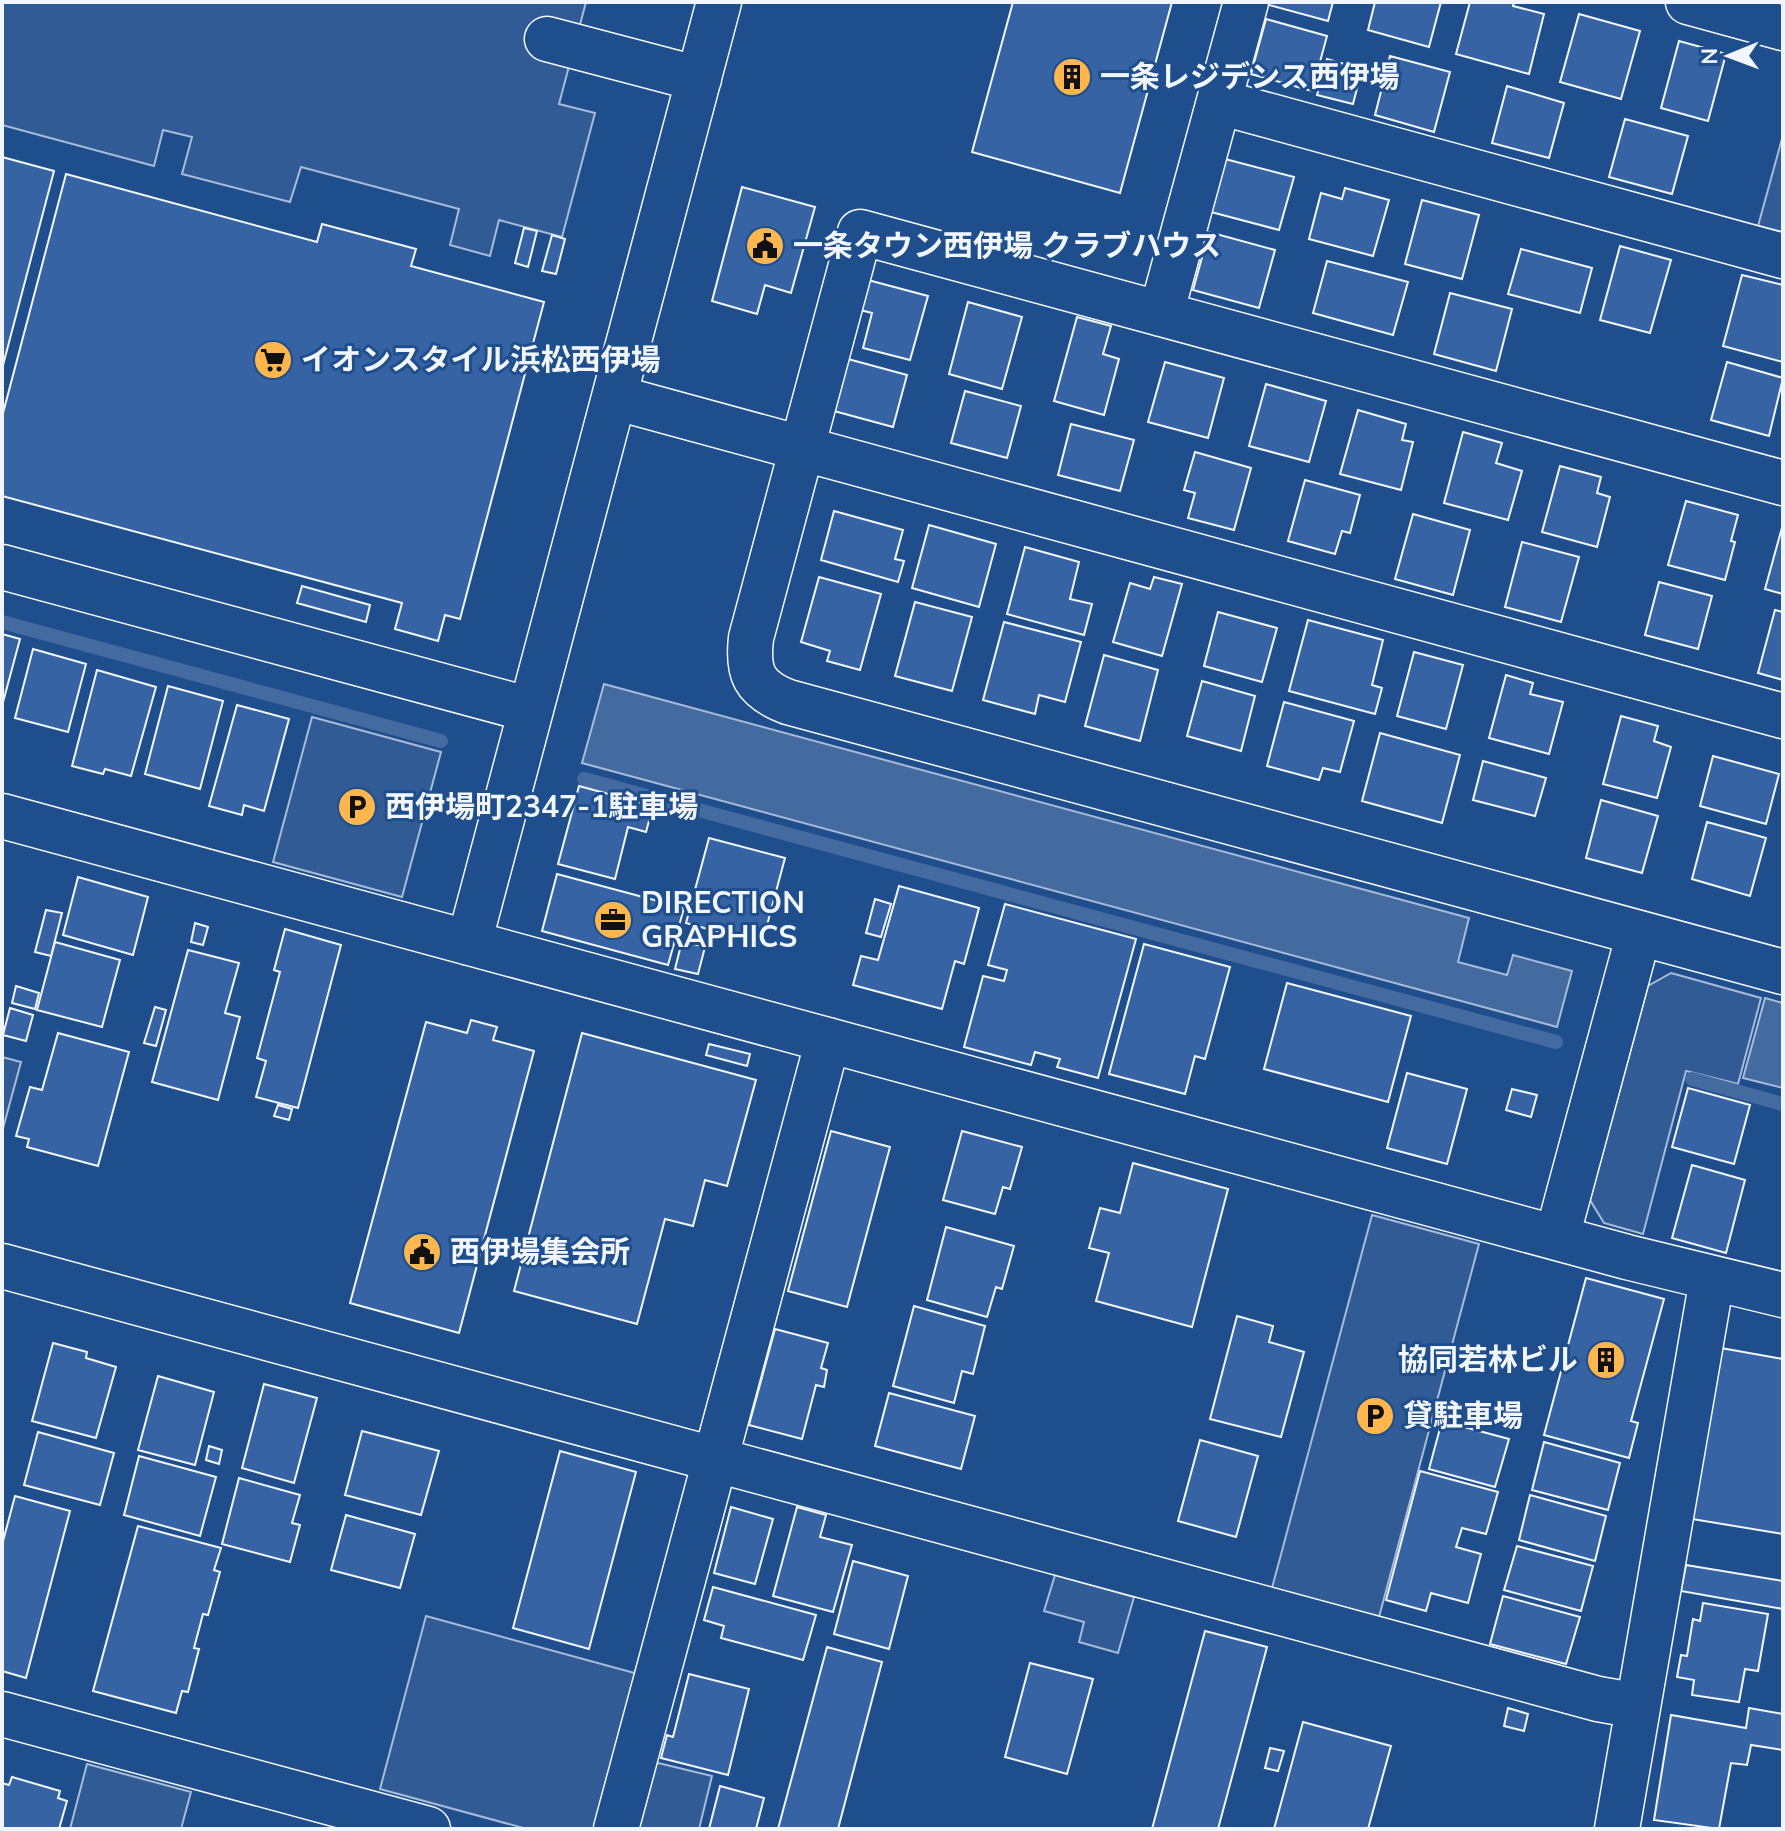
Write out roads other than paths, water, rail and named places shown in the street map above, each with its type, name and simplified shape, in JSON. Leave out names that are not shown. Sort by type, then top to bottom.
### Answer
[{"type":"street","points":[[469,943],[719,2]]},
{"type":"street","points":[[1161,314],[1246,2]]},
{"type":"street","points":[[1688,2],[1783,28]]},
{"type":"street","points":[[547,39],[699,79]]},
{"type":"street","points":[[1219,102],[1783,256]]},
{"type":"street","points":[[1783,483],[860,232],[751,638],[749,658],[755,679],[768,694],[818,711],[1783,972]]},
{"type":"street","points":[[614,397],[1783,716]]},
{"type":"street","points":[[2,567],[531,710]]},
{"type":"street","points":[[2,816],[1712,1279],[1783,1295]]},
{"type":"street","points":[[1557,1237],[1639,933]]},
{"type":"street","points":[[616,1829],[828,1040]]},
{"type":"street","points":[[2,1266],[1598,1699],[1638,1706]]},
{"type":"street","points":[[1617,1829],[1712,1279]]},
{"type":"street","points":[[2,1714],[428,1829]]},
{"type":"waterway","points":[[2,622],[441,741]]},
{"type":"waterway","points":[[584,779],[1556,1042]]},
{"type":"waterway","points":[[1692,1079],[1783,1104]]},
{"type":"place","name":"一条レジデンス西伊場","points":[[1072,77]]},
{"type":"place","name":"一条タウン西伊場 クラブハウス","points":[[765,246]]},
{"type":"place","name":"イオンスタイル浜松西伊場","points":[[273,360]]},
{"type":"place","name":"西伊場町2347-1駐車場","points":[[357,807]]},
{"type":"place","name":"DIRECTION GRAPHICS","points":[[613,920]]},
{"type":"place","name":"西伊場集会所","points":[[422,1252]]},
{"type":"place","name":"協同若林ビル","points":[[1606,1360]]},
{"type":"place","name":"貸駐車場","points":[[1375,1416]]}]
